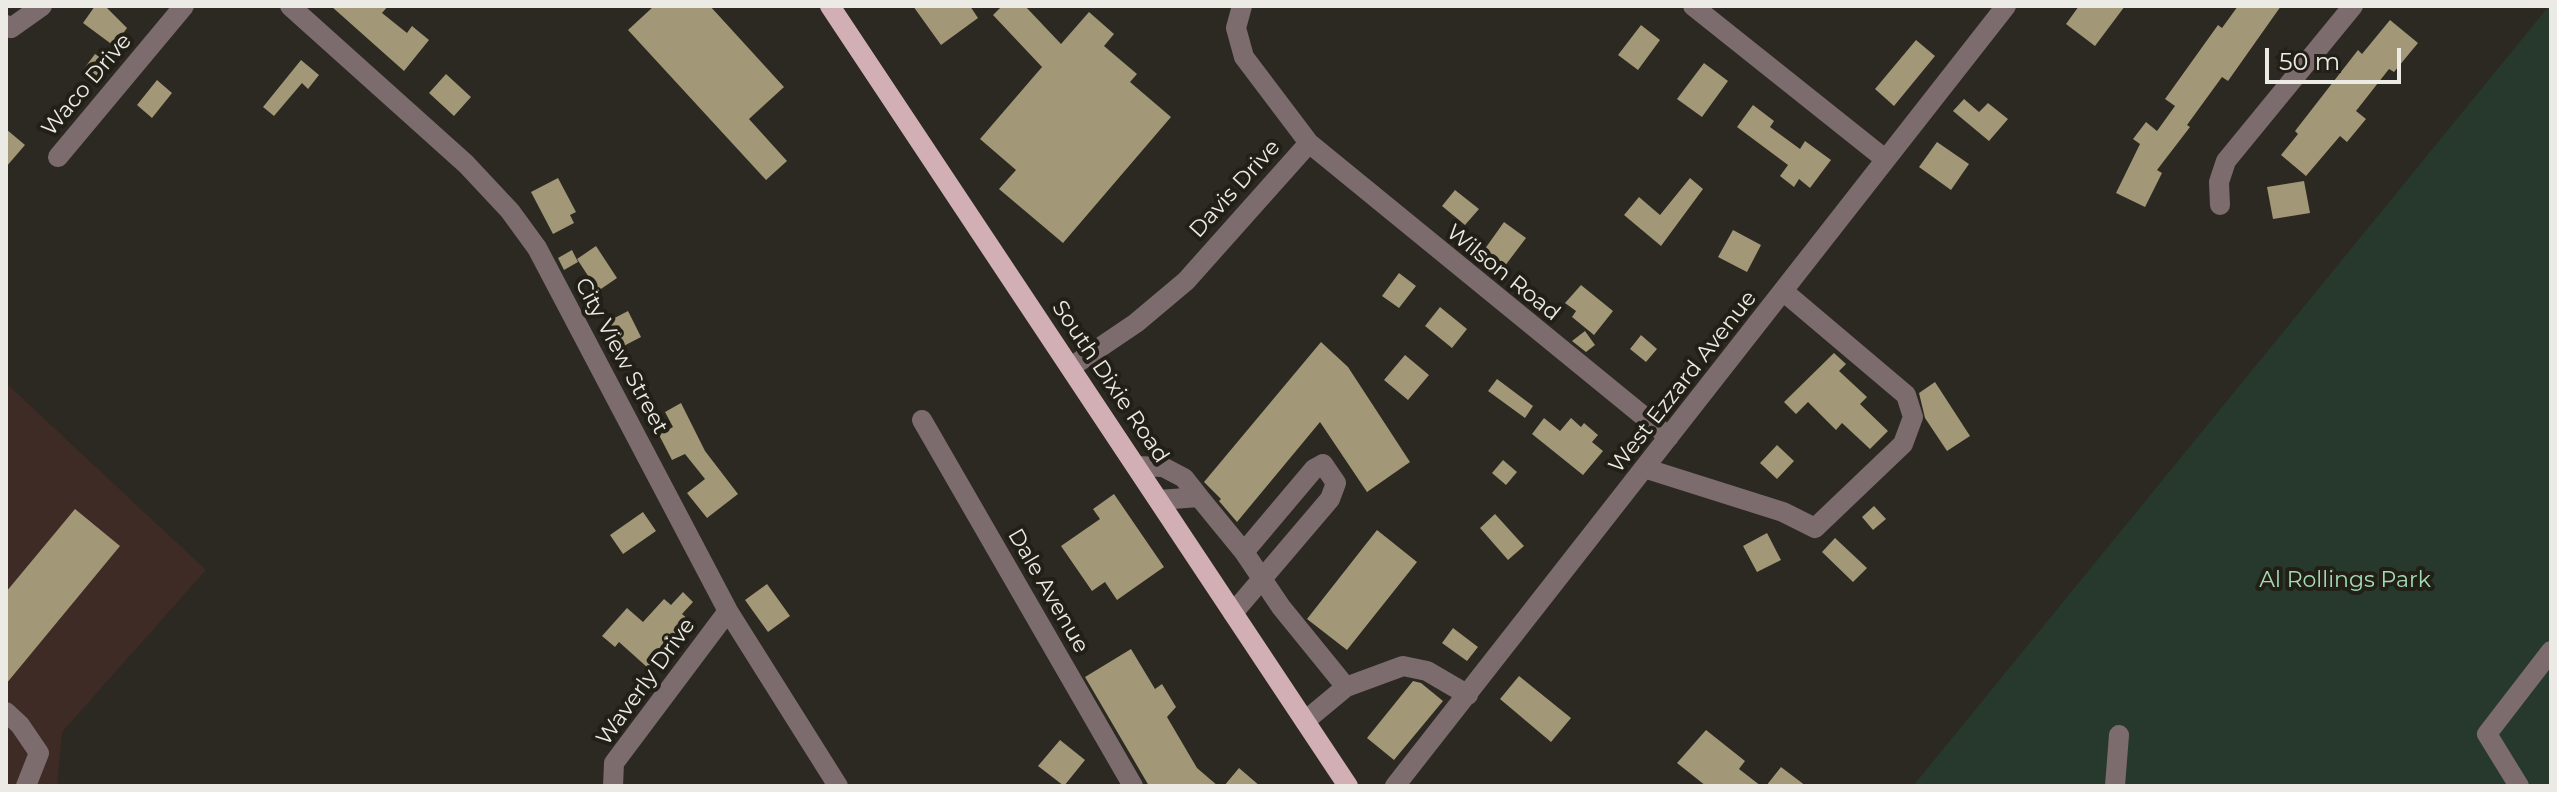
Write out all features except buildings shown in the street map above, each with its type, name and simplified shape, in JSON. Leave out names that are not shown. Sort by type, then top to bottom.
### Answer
[{"type":"main road","name":"South Dixie Road","points":[[830,6],[1348,786]]},
{"type":"street","points":[[6,25],[11,28],[42,6]]},
{"type":"street","name":"Waco Drive","points":[[58,157],[184,6]]},
{"type":"street","name":"City View Street","points":[[290,6],[466,164],[510,211],[537,248],[728,611],[838,786]]},
{"type":"street","name":"Davis Drive","points":[[1071,367],[1136,323],[1186,281],[1309,143],[1244,57],[1236,28],[1242,6]]},
{"type":"street","points":[[1693,6],[1885,159]]},
{"type":"street","name":"West Ezzard Avenue","points":[[1395,786],[1647,469],[2006,6]]},
{"type":"street","points":[[2220,205],[2219,182],[2226,161],[2353,6]]},
{"type":"street","name":"Wilson Road","points":[[1309,143],[1444,257],[1669,437]]},
{"type":"street","points":[[1647,469],[1783,512],[1815,528],[1903,444],[1913,417],[1906,395],[1783,291]]},
{"type":"street","name":"Dale Avenue","points":[[922,420],[1133,786]]},
{"type":"street","points":[[1233,613],[1330,499],[1336,483],[1323,464],[1314,469],[1244,552]]},
{"type":"street","points":[[1136,466],[1163,467],[1184,478],[1346,687]]},
{"type":"street","points":[[1159,500],[1199,497]]},
{"type":"street","name":"Waverly Drive","points":[[613,786],[614,763],[728,611]]},
{"type":"street","points":[[2519,786],[2487,734],[2551,651]]},
{"type":"street","points":[[1305,721],[1346,687],[1403,666],[1427,671],[1468,695]]},
{"type":"street","points":[[6,712],[20,725],[39,753],[26,786]]},
{"type":"street","points":[[2115,786],[2119,735]]},
{"type":"shaded area","points":[[6,383],[206,570],[62,732],[57,786],[6,786]]},
{"type":"green space","name":"Al Rollings Park","points":[[2549,6],[2551,786],[1913,786]]}]
